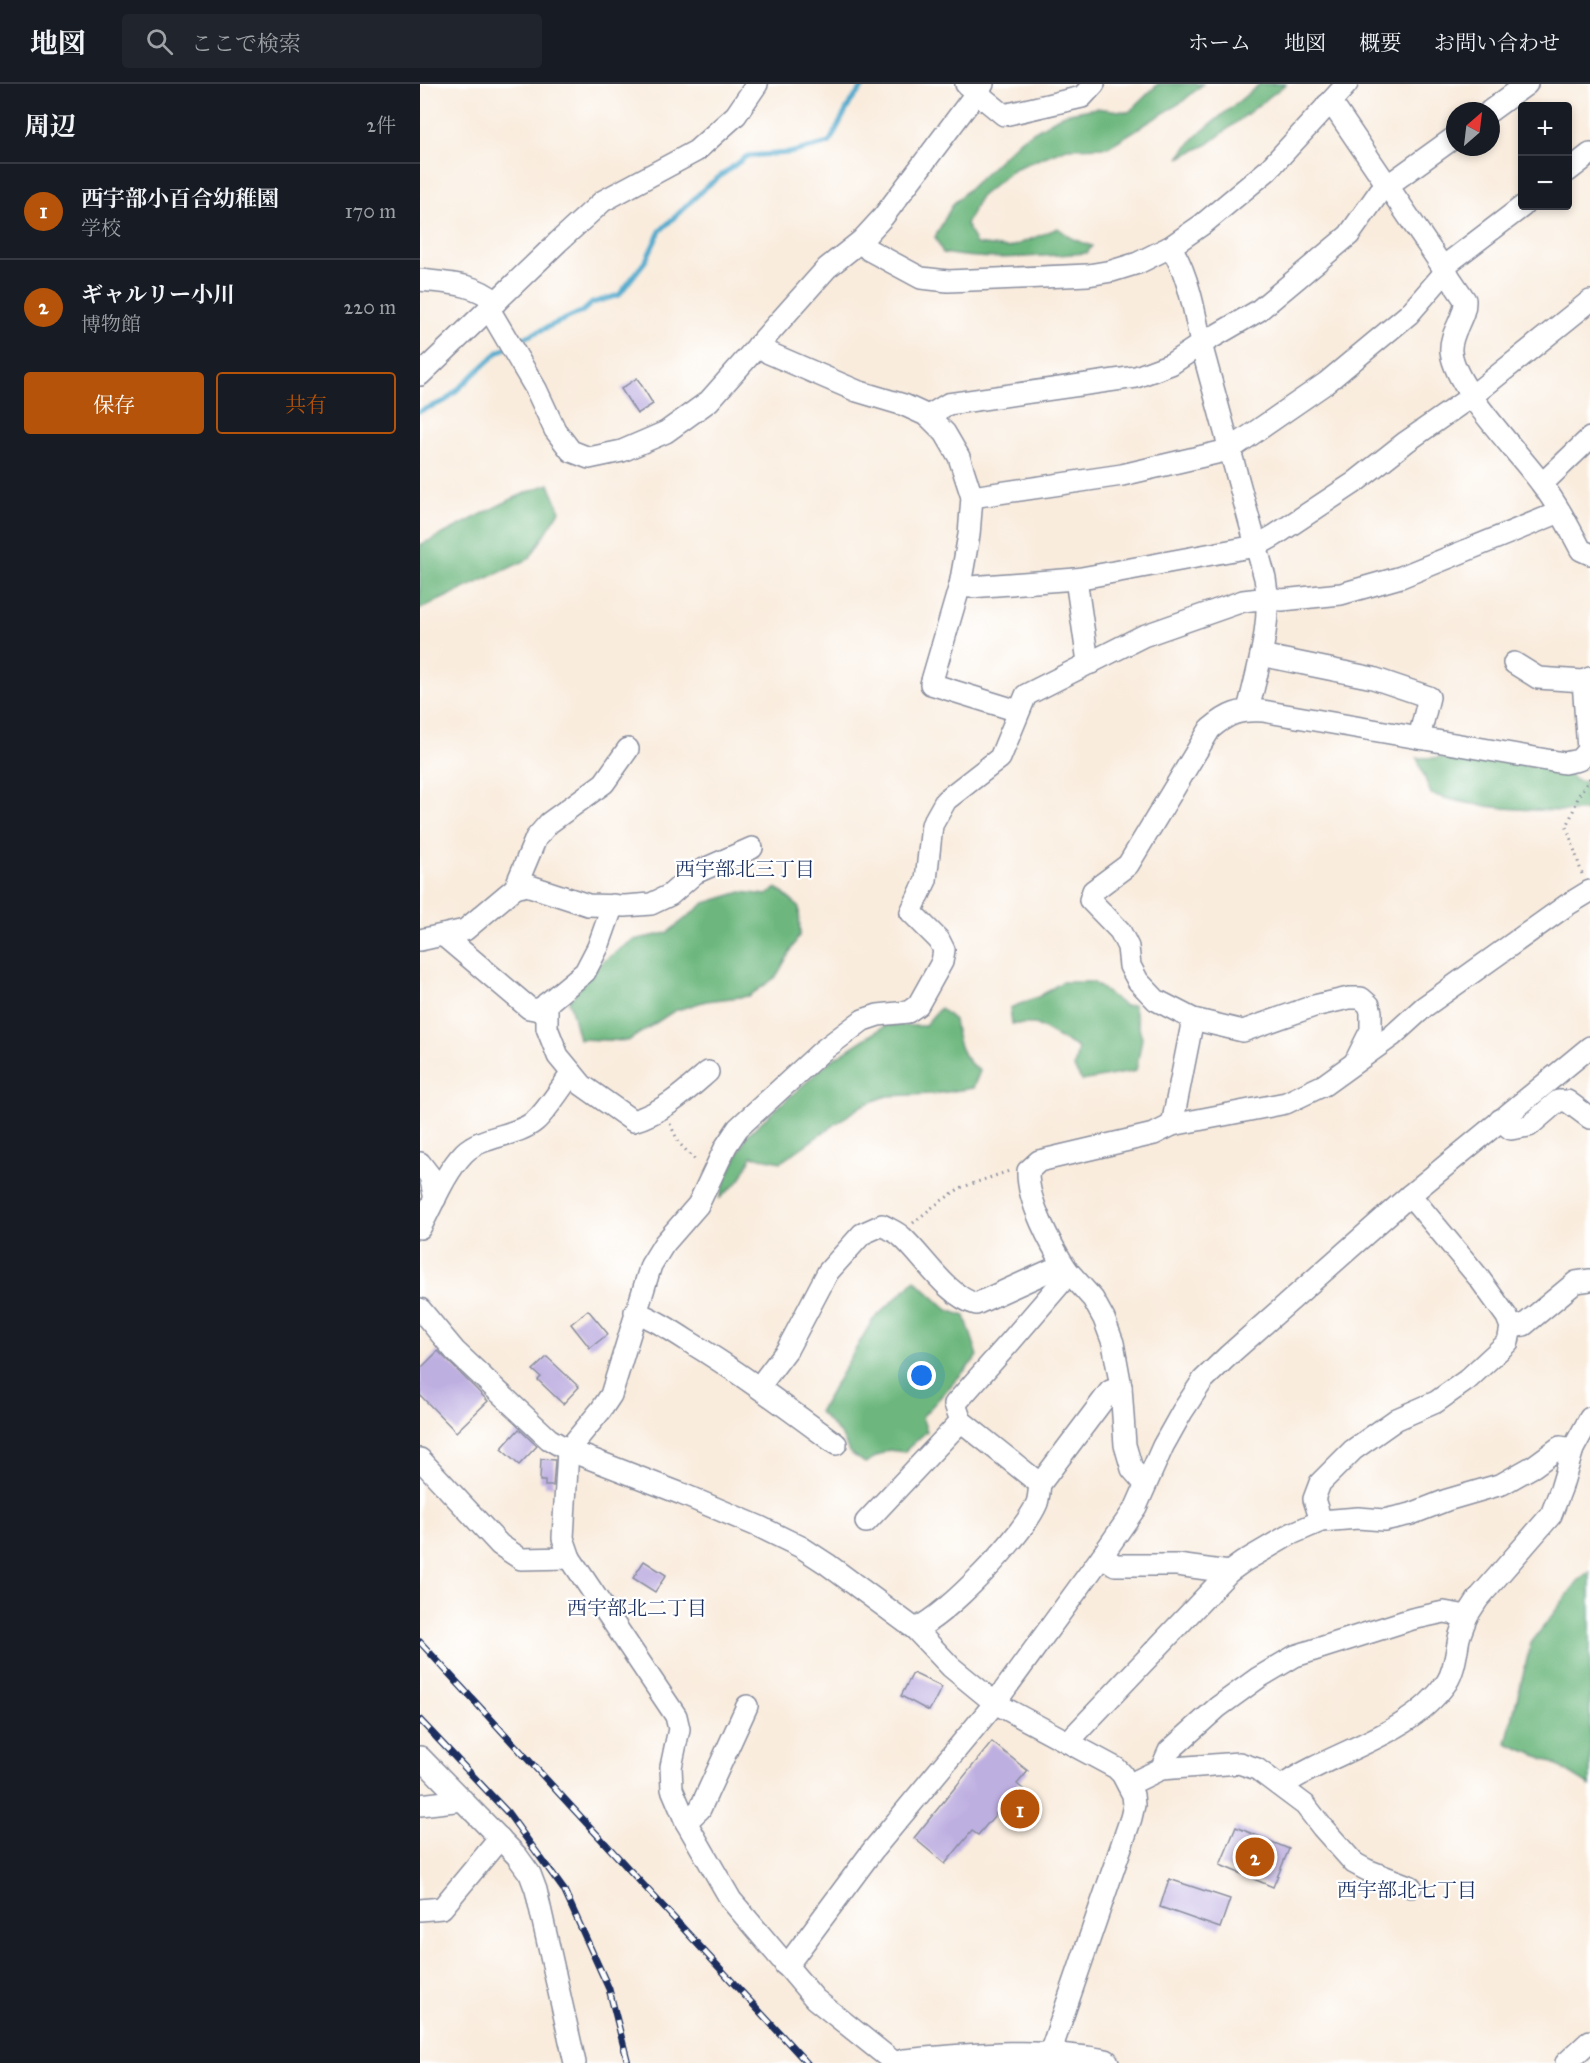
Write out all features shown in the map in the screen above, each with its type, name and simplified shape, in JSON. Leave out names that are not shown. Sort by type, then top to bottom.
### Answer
[{"type":"main road","points":[[916,2062],[969,2057],[1049,2056],[1105,2063]]},
{"type":"street","points":[[420,375],[603,201],[696,151],[736,115],[757,84]]},
{"type":"street","points":[[420,280],[470,286],[489,296],[555,430],[571,452],[589,458],[622,451],[666,432],[709,401],[828,268],[861,241],[883,217],[975,87],[1004,115],[1082,97],[1094,84]]},
{"type":"street","points":[[861,241],[869,250],[921,278],[948,281],[1096,273],[1138,263],[1170,247],[1203,224],[1268,170],[1347,84]]},
{"type":"street","points":[[1500,104],[1527,84]]},
{"type":"street","points":[[1327,105],[1337,111],[1465,300],[1466,311],[1454,335],[1451,350],[1454,364],[1472,396],[1542,484],[1581,550],[1590,554]]},
{"type":"street","points":[[928,416],[948,404],[1137,377],[1171,364],[1258,311],[1349,235],[1380,191],[1446,143]]},
{"type":"street","points":[[1572,168],[1590,154]]},
{"type":"street","points":[[972,497],[1122,475],[1229,450],[1326,383],[1409,314],[1445,270],[1518,210]]},
{"type":"street","points":[[1170,247],[1176,255],[1194,309],[1201,344],[1269,598],[1248,710]]},
{"type":"street","points":[[960,585],[970,587],[1076,579],[1256,546],[1274,537],[1354,483],[1406,442],[1472,396],[1590,301]]},
{"type":"street","points":[[758,345],[769,353],[857,391],[904,405],[928,416],[945,433],[959,457],[972,497],[969,535],[960,585],[930,684],[1018,711]]},
{"type":"street","points":[[1542,484],[1590,438]]},
{"type":"street","points":[[895,2063],[815,1999],[785,1965],[731,1900],[686,1822],[672,1790],[671,1767],[679,1729],[676,1716],[570,1558],[563,1538],[568,1450],[611,1395],[651,1265],[664,1244],[698,1205],[726,1146],[738,1128],[822,1050],[863,1020],[878,1015],[908,1012],[918,1005],[942,962],[944,950],[939,940],[911,912],[926,880],[932,825],[945,800],[1000,758],[1026,695],[1143,636],[1243,601],[1341,594],[1401,577],[1560,512]]},
{"type":"street","points":[[1076,579],[1087,655],[1091,663]]},
{"type":"street","points":[[1260,655],[1372,678],[1429,697],[1419,738]]},
{"type":"street","points":[[1355,1063],[1356,1056],[1371,1030],[1369,1005],[1360,998],[1349,998],[1314,1006],[1243,1031],[1193,1019],[1156,1000],[1138,981],[1130,966],[1128,947],[1120,931],[1090,900],[1093,891],[1128,865],[1210,729],[1226,716],[1248,710],[1563,762],[1580,760],[1589,750],[1587,680],[1538,678],[1514,663]]},
{"type":"street","points":[[515,888],[536,838],[549,823],[604,783],[628,749]]},
{"type":"street","points":[[420,940],[465,930],[515,888],[526,885],[588,904],[651,904],[670,895],[695,873],[753,848]]},
{"type":"street","points":[[1146,1484],[1132,1469],[1125,1445],[1120,1387],[1113,1343],[1104,1319],[1093,1299],[1067,1270],[1047,1235],[1028,1185],[1028,1171],[1039,1161],[1154,1134],[1172,1125],[1286,1103],[1324,1085],[1392,1036],[1424,1007],[1590,891]]},
{"type":"street","points":[[442,935],[530,1008],[540,1010],[585,972],[598,947],[614,905]]},
{"type":"street","points":[[548,1003],[547,1028],[558,1056],[582,1085],[633,1121],[662,1109],[708,1072]]},
{"type":"street","points":[[1172,1125],[1193,1019]]},
{"type":"street","points":[[785,1965],[792,1959],[873,1850],[995,1703],[1102,1556],[1136,1507],[1182,1412],[1203,1380],[1410,1195],[1590,1047]]},
{"type":"street","points":[[420,1228],[442,1182],[466,1151],[498,1136],[514,1132],[535,1120],[572,1073]]},
{"type":"street","points":[[1500,1120],[1511,1129],[1529,1126],[1558,1101],[1567,1101],[1590,1118]]},
{"type":"street","points":[[420,1162],[430,1176],[435,1199]]},
{"type":"street","points":[[1321,1521],[1314,1498],[1320,1483],[1353,1450],[1397,1419],[1436,1402],[1467,1380],[1508,1342],[1511,1327],[1507,1317],[1479,1278],[1410,1195]]},
{"type":"street","points":[[759,1387],[787,1350],[828,1272],[862,1234],[882,1225],[901,1235],[952,1289],[968,1302],[976,1304],[1051,1270],[1067,1270]]},
{"type":"street","points":[[1040,1484],[961,1421],[955,1404],[1060,1284],[1067,1270]]},
{"type":"street","points":[[1511,1327],[1524,1325],[1576,1282],[1590,1280]]},
{"type":"street","points":[[420,1309],[455,1351],[549,1439],[568,1450],[760,1527],[801,1547],[915,1629],[951,1666],[995,1703],[1116,1767],[1133,1795],[1134,1805],[1131,1818],[1049,2056]]},
{"type":"street","points":[[635,1312],[648,1316],[709,1353],[836,1444]]},
{"type":"street","points":[[915,1629],[925,1625],[976,1581],[1016,1535],[1036,1503],[1040,1484],[1110,1391],[1120,1387]]},
{"type":"street","points":[[1282,1786],[1326,1760],[1399,1725],[1430,1702],[1447,1681],[1453,1668],[1460,1635],[1467,1616],[1478,1599],[1551,1515],[1562,1489],[1573,1449],[1590,1418]]},
{"type":"street","points":[[866,1522],[924,1463],[961,1421]]},
{"type":"street","points":[[1068,1742],[1229,1572],[1281,1539],[1321,1521],[1358,1518],[1384,1521],[1411,1514],[1447,1500],[1502,1484],[1534,1466],[1560,1447],[1573,1449]]},
{"type":"street","points":[[420,1459],[500,1545],[521,1558],[570,1558]]},
{"type":"street","points":[[1102,1556],[1115,1565],[1177,1565],[1229,1572]]},
{"type":"street","points":[[1161,1769],[1169,1751],[1218,1707],[1258,1677],[1295,1656],[1412,1619],[1444,1612],[1467,1616]]},
{"type":"street","points":[[686,1822],[700,1809],[747,1706]]},
{"type":"street","points":[[420,1757],[501,1838],[530,1874],[536,1890],[575,2063]]},
{"type":"street","points":[[1128,1785],[1161,1769],[1239,1762],[1257,1769],[1305,1805],[1354,1863],[1411,1887]]},
{"type":"street","points":[[420,1805],[463,1800]]},
{"type":"street","points":[[420,1910],[442,1908],[501,1838]]},
{"type":"street","points":[[1566,2063],[1590,2041]]},
{"type":"path","points":[[1590,778],[1580,795],[1567,827],[1584,882],[1590,891]]},
{"type":"path","points":[[662,1109],[679,1143],[698,1164],[713,1173]]},
{"type":"path","points":[[901,1235],[934,1206],[960,1188],[1014,1169],[1028,1171]]},
{"type":"green space","points":[[1158,84],[1203,84],[1182,102],[1108,147],[1067,148],[1014,169],[980,197],[966,224],[976,244],[1009,248],[1058,228],[1073,239],[1092,246],[1087,253],[997,258],[943,253],[935,237],[953,204],[1021,139],[1064,114],[1096,108],[1129,112]]},
{"type":"green space","points":[[1260,84],[1286,84],[1208,144],[1179,158],[1195,137]]},
{"type":"green space","points":[[549,484],[560,511],[529,559],[420,609],[420,545],[516,497]]},
{"type":"green space","points":[[1478,757],[1564,770],[1575,780],[1590,783],[1590,811],[1530,810],[1490,806],[1431,794],[1417,758]]},
{"type":"green space","points":[[777,888],[799,907],[800,934],[776,977],[749,996],[706,1001],[674,1011],[628,1041],[579,1039],[569,1001],[602,962],[633,940],[667,933],[705,903],[741,892],[767,895]]},
{"type":"green space","points":[[1062,982],[1093,982],[1125,1006],[1133,1005],[1142,1038],[1136,1071],[1082,1081],[1074,1068],[1078,1048],[1035,1024],[1012,1024],[1010,1008],[1040,996]]},
{"type":"green space","points":[[940,1008],[954,1020],[964,1055],[980,1071],[973,1088],[933,1094],[887,1096],[863,1105],[781,1162],[752,1156],[740,1180],[719,1199],[728,1174],[748,1134],[830,1061],[886,1025],[924,1026]]},
{"type":"green space","points":[[915,1280],[948,1310],[965,1316],[978,1356],[922,1417],[927,1431],[904,1452],[888,1450],[865,1463],[849,1452],[842,1436],[819,1412],[872,1321]]},
{"type":"green space","points":[[1590,1572],[1590,1786],[1550,1761],[1506,1743],[1531,1643],[1578,1581]]},
{"type":"building","points":[[637,378],[653,404],[637,414],[621,389]]},
{"type":"building","points":[[588,1310],[608,1334],[590,1348],[571,1324]]},
{"type":"building","points":[[438,1351],[488,1401],[456,1432],[420,1395],[420,1369]]},
{"type":"building","points":[[547,1357],[579,1387],[563,1404],[538,1380],[541,1377],[533,1370]]},
{"type":"building","points":[[519,1429],[537,1446],[519,1465],[501,1449]]},
{"type":"building","points":[[541,1459],[555,1460],[553,1486],[545,1486],[545,1481],[540,1481]]},
{"type":"building","points":[[644,1561],[666,1575],[655,1592],[633,1578]]},
{"type":"building","points":[[913,1673],[942,1687],[929,1711],[901,1696]]},
{"type":"building","points":[[992,1742],[1028,1771],[1017,1784],[1023,1789],[1004,1812],[1000,1809],[978,1835],[972,1831],[945,1864],[914,1838]]},
{"type":"building","points":[[1236,1827],[1289,1849],[1273,1887],[1220,1865]]},
{"type":"building","points":[[1169,1879],[1230,1899],[1220,1928],[1160,1907]]},
{"type":"waterway","points":[[515,342],[583,311],[592,303],[619,295],[646,260],[660,231],[706,187],[747,156],[789,153],[829,143],[850,103],[865,84]]},
{"type":"waterway","points":[[420,411],[445,401],[497,353],[507,347]]},
{"type":"railway","points":[[420,1642],[807,2063]]},
{"type":"railway","points":[[420,1720],[508,1813],[564,1890],[609,1989],[628,2063]]},
{"type":"place","name":"西宇部小百合幼稚園","points":[[1020,1809]]},
{"type":"place","name":"ギャルリー小川","points":[[1255,1857]]},
{"type":"district","name":"西宇部北三丁目","points":[[745,869]]},
{"type":"district","name":"西宇部北二丁目","points":[[637,1608]]},
{"type":"district","name":"西宇部北七丁目","points":[[1407,1890]]}]
